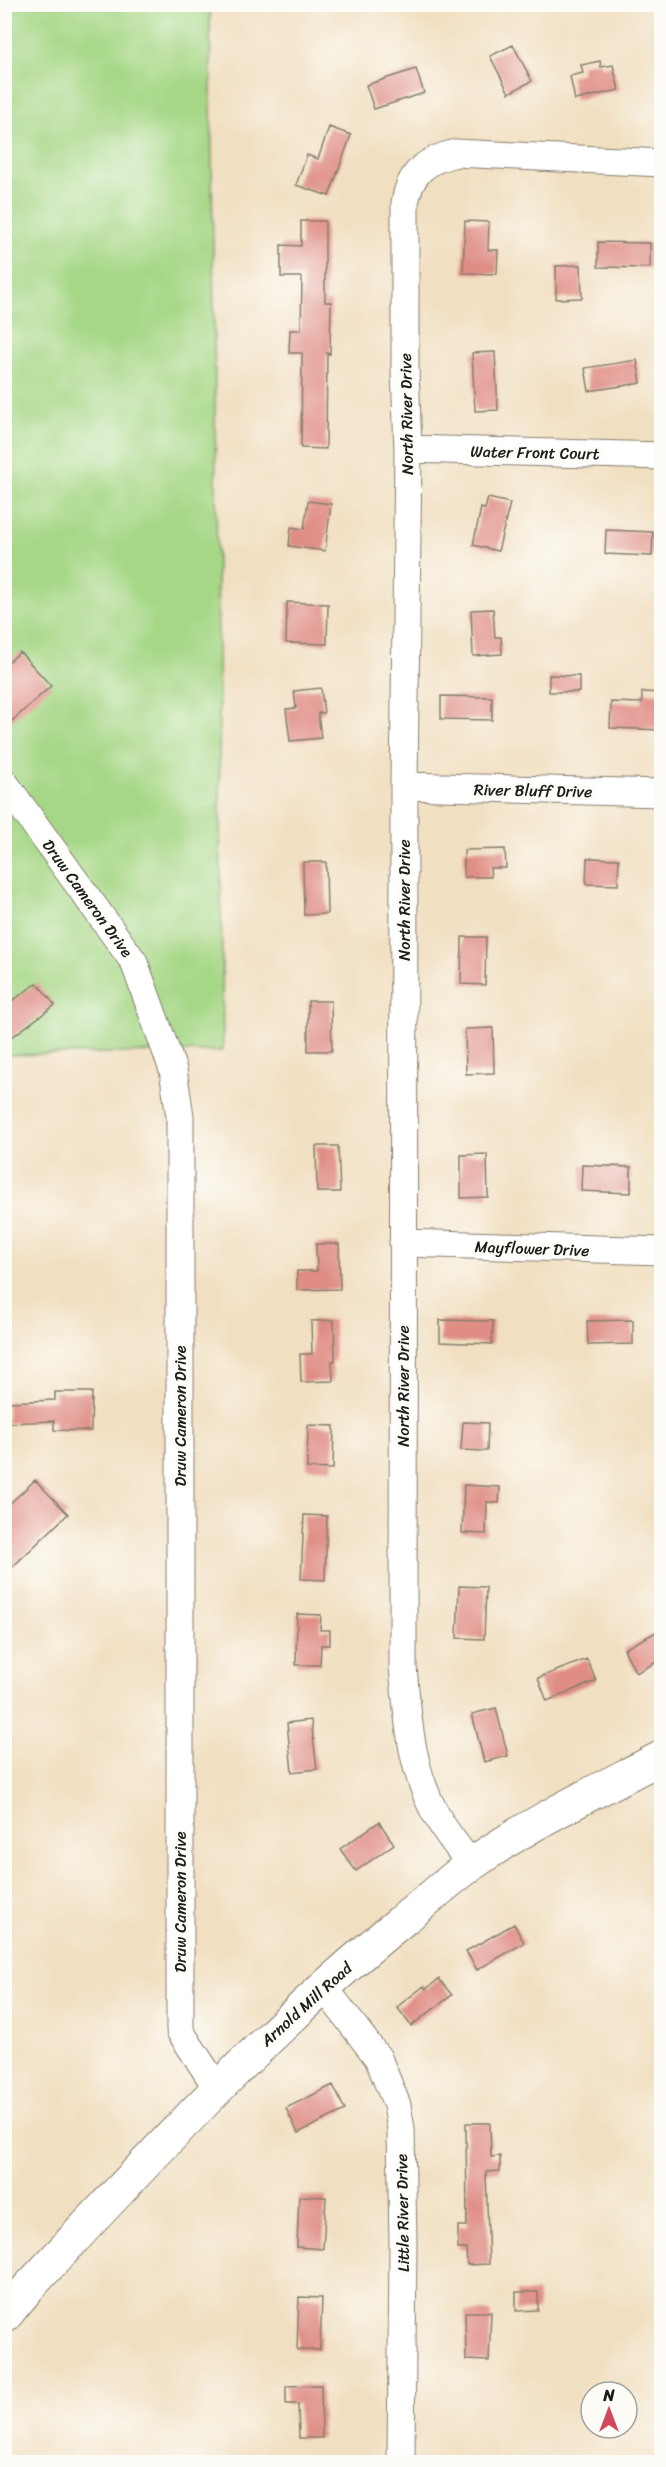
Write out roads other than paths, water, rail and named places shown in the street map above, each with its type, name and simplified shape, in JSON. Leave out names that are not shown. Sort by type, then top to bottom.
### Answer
[{"type":"main road","name":"Arnold Mill Road","points":[[4,2317],[28,2288],[217,2088],[323,1986],[471,1865],[544,1818],[662,1757]]},
{"type":"street","name":"North River Drive","points":[[471,1865],[440,1822],[424,1791],[415,1763],[408,1722],[402,1655],[404,786],[408,449],[405,369],[405,203],[407,188],[413,177],[424,166],[443,156],[456,153],[662,163]]},
{"type":"street","name":"Water Front Court","points":[[408,449],[662,456]]},
{"type":"street","name":"Druw Cameron Drive","points":[[4,782],[134,962],[173,1070],[180,1116],[180,2031],[217,2088]]},
{"type":"street","name":"River Bluff Drive","points":[[404,786],[662,793]]},
{"type":"street","name":"Mayflower Drive","points":[[403,1243],[662,1251]]},
{"type":"street","name":"Little River Drive","points":[[323,1986],[378,2058],[397,2105],[401,2129],[403,2244],[401,2463]]}]
